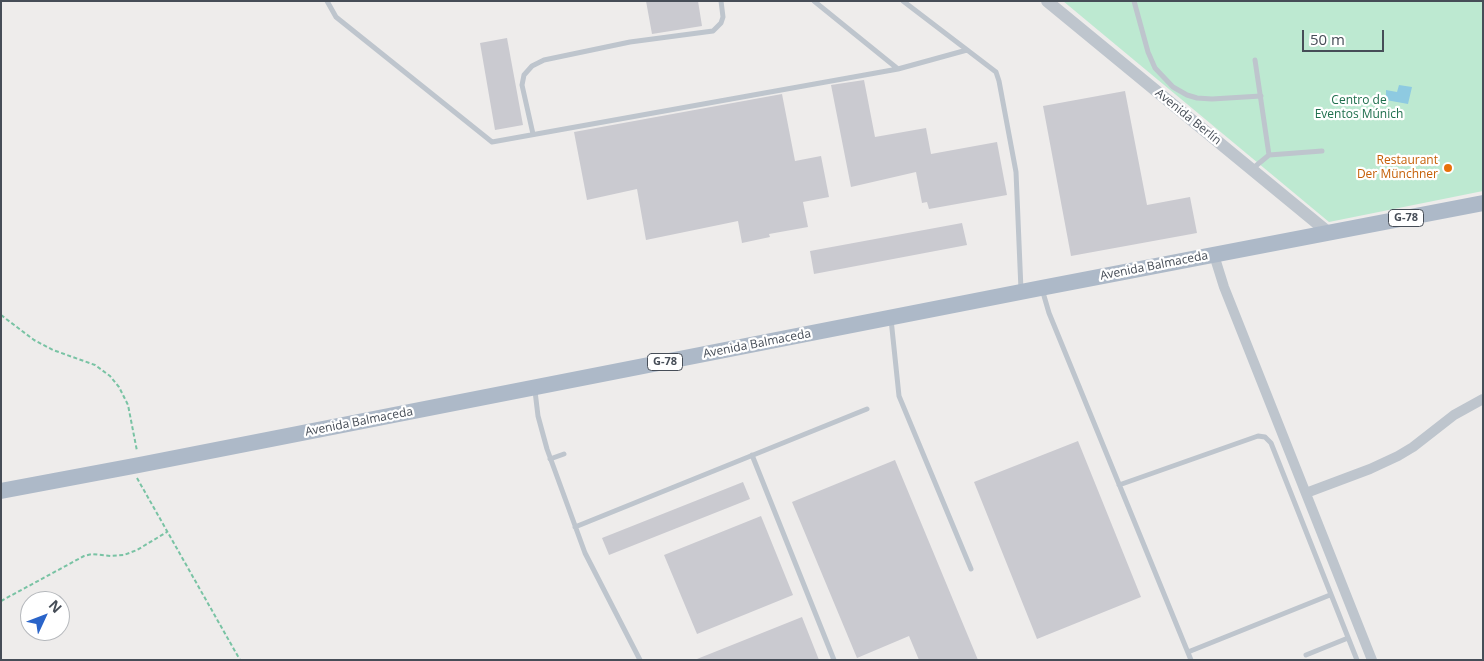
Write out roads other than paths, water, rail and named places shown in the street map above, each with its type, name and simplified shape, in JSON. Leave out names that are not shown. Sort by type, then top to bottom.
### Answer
[{"type":"main road","name":"Avenida Balmaceda","points":[[1,491],[1483,203]]},
{"type":"street","name":"Avenida Berlín","points":[[1048,2],[1328,233]]},
{"type":"street","points":[[1214,255],[1224,287],[1372,660]]},
{"type":"street","points":[[1306,493],[1370,469],[1398,456],[1454,415],[1483,398]]},
{"type":"lane","points":[[327,1],[336,17],[492,142],[898,69],[967,50]]},
{"type":"lane","points":[[533,134],[522,85],[524,75],[532,66],[544,60],[630,42],[713,31],[721,23],[723,17],[721,1]]},
{"type":"lane","points":[[814,1],[898,69]]},
{"type":"lane","points":[[903,1],[996,72],[1016,172],[1021,292]]},
{"type":"lane","points":[[1134,1],[1148,52],[1155,68],[1173,87],[1187,95],[1212,100],[1261,96]]},
{"type":"lane","points":[[1256,60],[1269,155]]},
{"type":"lane","points":[[1251,170],[1269,155],[1322,151]]},
{"type":"lane","points":[[1041,288],[1049,313],[1191,660]]},
{"type":"lane","points":[[891,318],[899,396],[971,569]]},
{"type":"lane","points":[[535,388],[538,416],[550,459],[585,553],[640,660]]},
{"type":"lane","points":[[575,527],[867,410]]},
{"type":"lane","points":[[1119,485],[1258,436],[1265,437],[1271,443],[1357,660]]},
{"type":"lane","points":[[550,459],[564,454]]},
{"type":"lane","points":[[752,455],[834,660]]},
{"type":"lane","points":[[1188,652],[1330,595]]},
{"type":"lane","points":[[1306,655],[1348,638]]},
{"type":"water","points":[[1399,85],[1412,87],[1408,104],[1386,100],[1386,90],[1397,92]]},
{"type":"place","name":"Restaurant Der Münchner","points":[[1448,168]]},
{"type":"park label","name":"Centro de Eventos Múnich","points":[[1359,108]]}]
